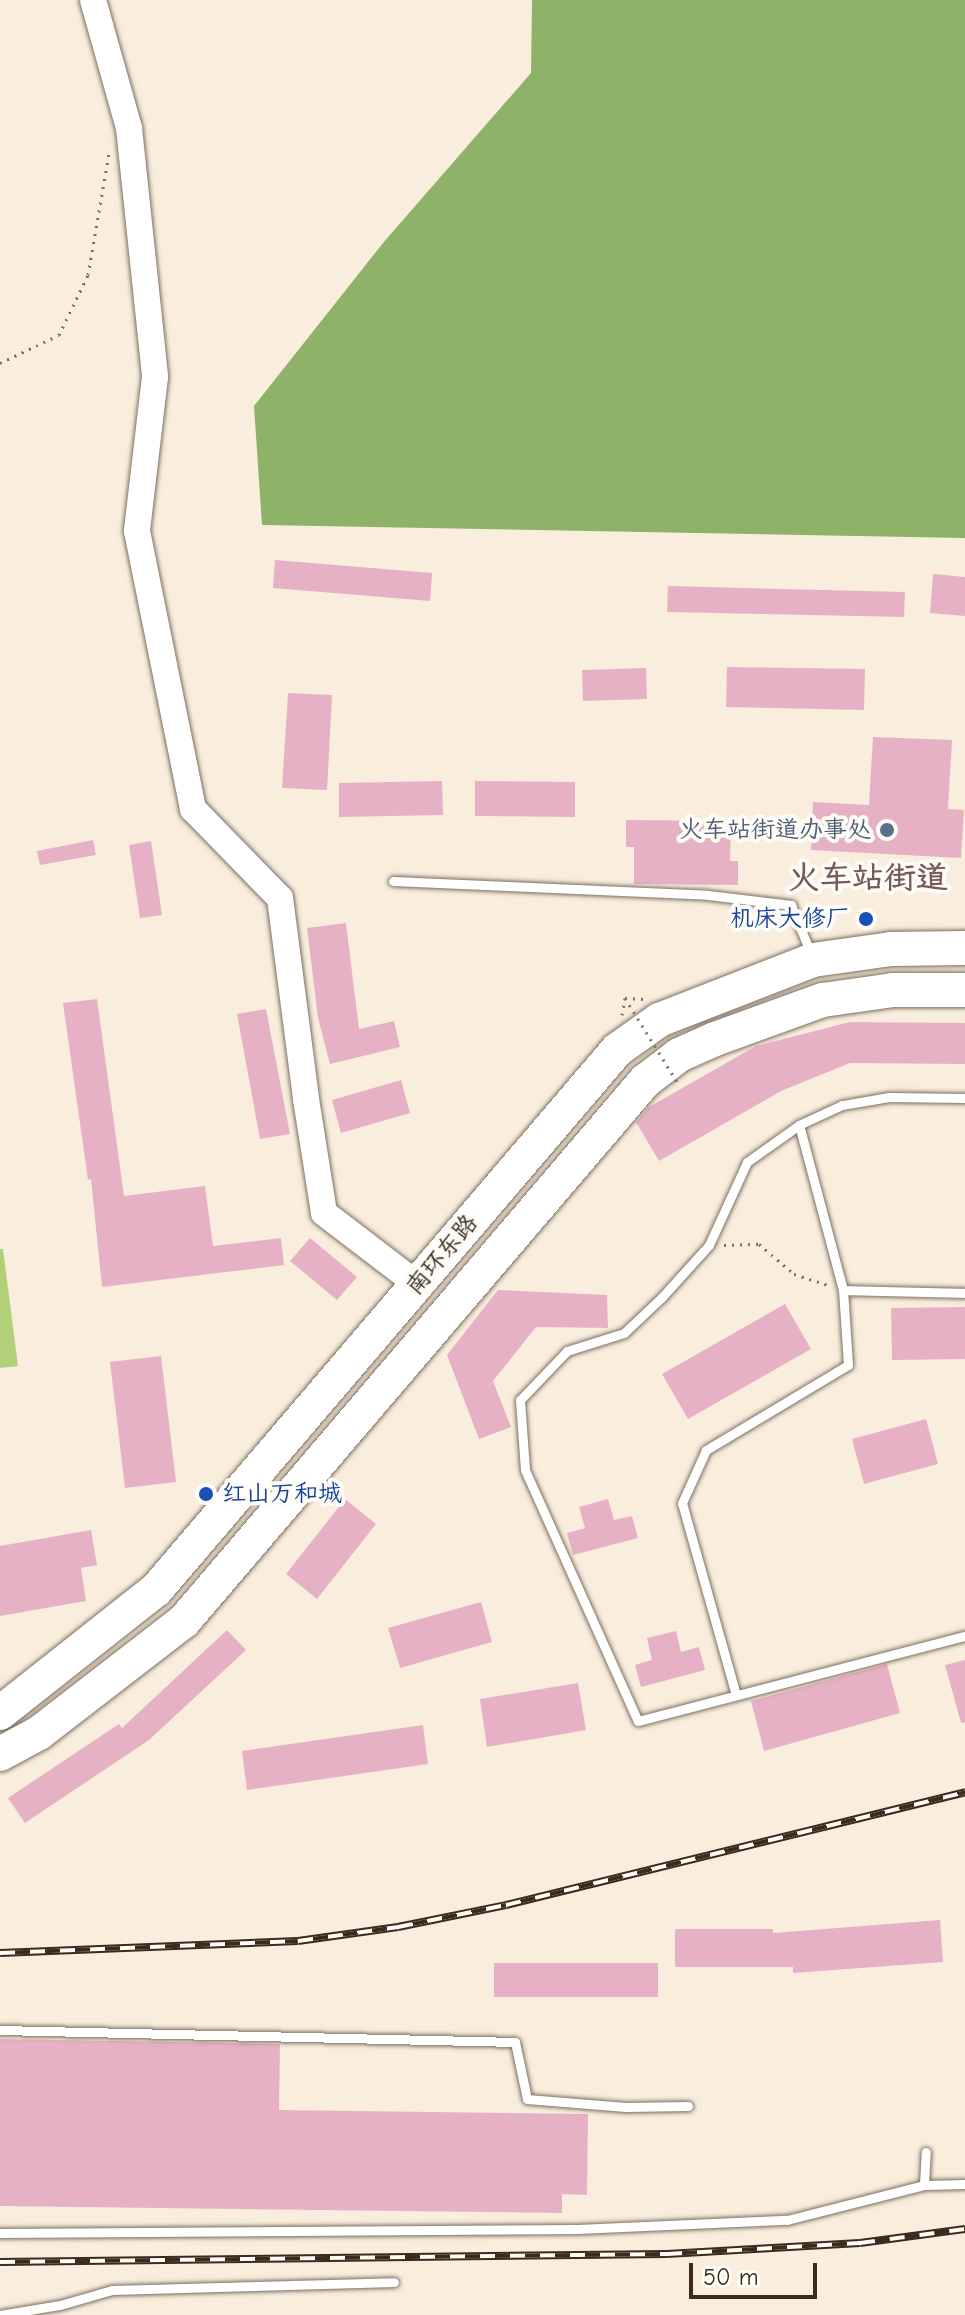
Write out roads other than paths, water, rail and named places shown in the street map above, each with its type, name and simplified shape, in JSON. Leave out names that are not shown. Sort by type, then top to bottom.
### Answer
[{"type":"highway","name":"南环东路","points":[[0,1713],[156,1590],[617,1050],[659,1020],[813,960],[891,949],[965,948]]},
{"type":"highway","name":"南环东路","points":[[0,1754],[39,1733],[184,1621],[645,1081],[679,1055],[823,1000],[893,990],[965,990]]},
{"type":"street","points":[[93,0],[129,128],[155,377],[137,531],[193,809],[280,898],[324,1213],[417,1284]]},
{"type":"lane","points":[[393,881],[708,895],[791,905],[813,960]]},
{"type":"lane","points":[[965,1098],[873,1099],[842,1105],[799,1125],[747,1162],[709,1245],[624,1333],[567,1351],[520,1400],[525,1470],[638,1721],[965,1636]]},
{"type":"lane","points":[[736,1695],[682,1503],[706,1450],[848,1365],[843,1290],[799,1125]]},
{"type":"lane","points":[[843,1290],[935,1295],[965,1293]]},
{"type":"lane","points":[[0,2030],[515,2042],[527,2099],[626,2107],[688,2106]]},
{"type":"lane","points":[[924,2185],[926,2152]]},
{"type":"lane","points":[[0,2233],[577,2229],[787,2220],[924,2185],[965,2184]]},
{"type":"lane","points":[[0,2315],[60,2305],[112,2290],[394,2282]]},
{"type":"railway","points":[[0,1953],[298,1941],[398,1927],[506,1905],[965,1792]]},
{"type":"railway","points":[[0,2262],[667,2254],[860,2243],[965,2229]]},
{"type":"place","name":"火车站街道办事处","points":[[887,830]]},
{"type":"place","name":"机床大修厂","points":[[866,919]]},
{"type":"place","name":"红山万和城","points":[[206,1494]]},
{"type":"district","name":"火车站街道","points":[[868,878]]}]
